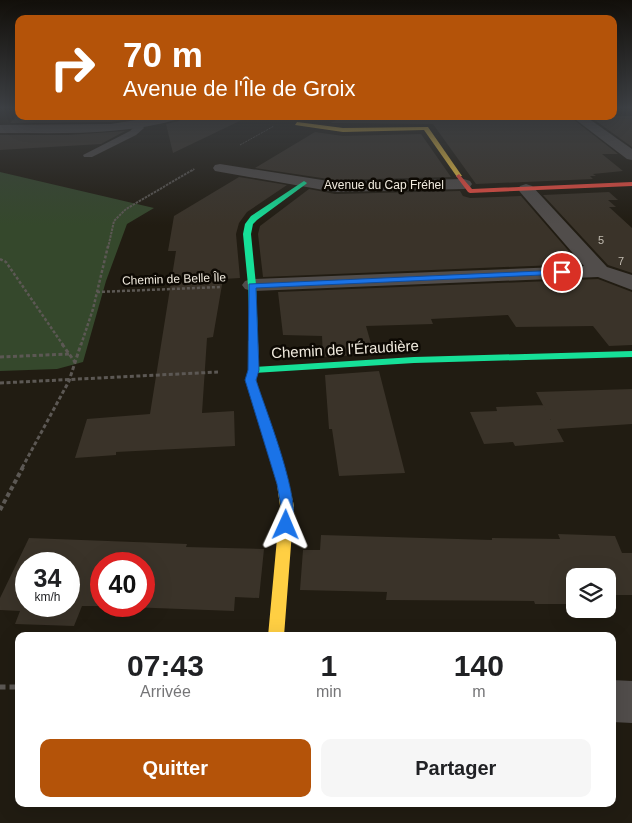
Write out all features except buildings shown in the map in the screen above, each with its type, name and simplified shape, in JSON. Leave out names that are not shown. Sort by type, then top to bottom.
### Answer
[{"type":"street","points":[[439,147],[467,187],[526,189],[632,184]]},
{"type":"street","points":[[620,147],[632,156]]},
{"type":"street","name":"Avenue du Cap Fréhel","points":[[220,168],[335,187],[467,187]]},
{"type":"street","name":"Avenue du Cap Fréhel","points":[[276,632],[287,506],[283,484],[251,380],[254,370],[252,285],[247,234],[249,224],[254,218],[304,183]]},
{"type":"street","points":[[526,189],[600,271]]},
{"type":"street","points":[[252,285],[600,271],[632,284]]},
{"type":"street","name":"Chemin de l'Éraudière","points":[[254,370],[414,360],[632,354]]},
{"type":"street","points":[[616,701],[632,702]]},
{"type":"lane","points":[[88,155],[104,147]]},
{"type":"path","name":"Chemin de Belle Île","points":[[0,510],[69,381],[97,292],[111,228],[118,215],[195,170]]},
{"type":"path","points":[[0,259],[6,262],[76,362]]},
{"type":"path","name":"Chemin de Belle Île","points":[[97,292],[252,285]]},
{"type":"path","points":[[0,357],[69,354]]},
{"type":"path","name":"Chemin de l'Éraudière","points":[[0,383],[69,381],[254,370]]},
{"type":"path","points":[[0,687],[15,687]]},
{"type":"green space","points":[[0,172],[154,208],[127,224],[106,281],[83,362],[57,369],[0,371]]},
{"type":"traffic: fast","points":[[253,341],[252,285],[247,234],[249,224],[254,218],[304,183]]},
{"type":"traffic: fast","points":[[254,370],[414,360],[632,354]]},
{"type":"traffic: slow","points":[[439,147],[459,176]]},
{"type":"traffic: slow","points":[[253,341],[254,370],[251,380],[283,484],[287,506],[276,632]]},
{"type":"traffic: jam","points":[[459,176],[470,191],[632,184]]},
{"type":"route","points":[[286,525],[287,506],[283,484],[251,380],[254,370],[252,285],[562,272]]}]
